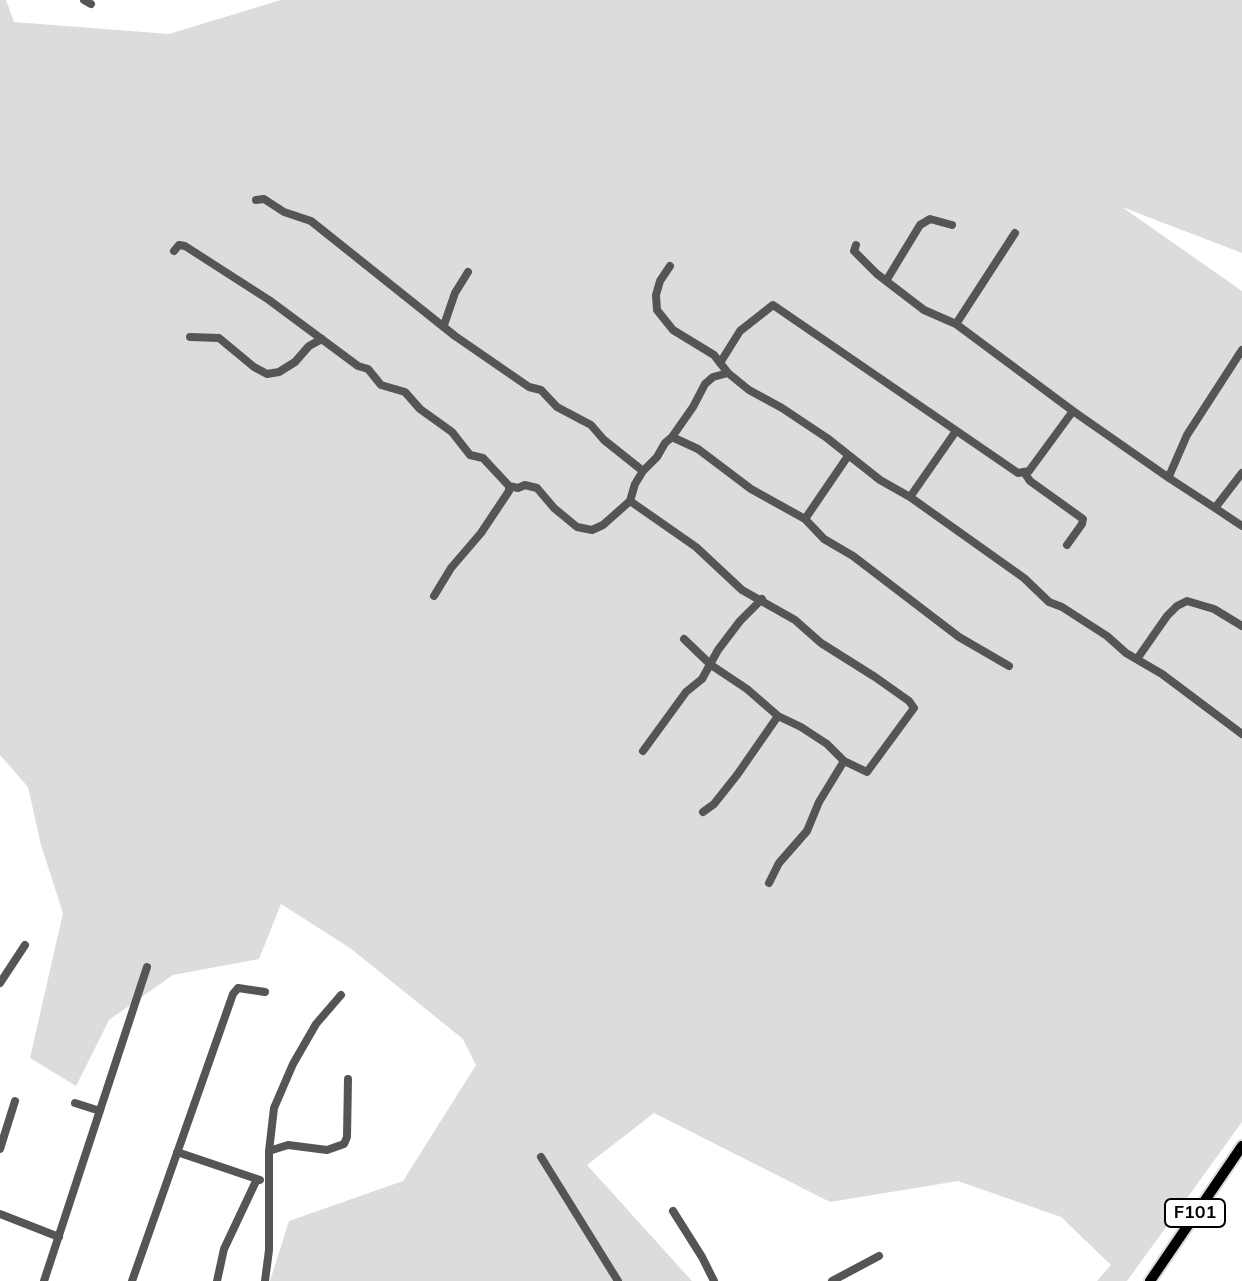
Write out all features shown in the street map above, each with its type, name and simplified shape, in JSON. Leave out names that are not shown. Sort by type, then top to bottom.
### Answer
[{"type":"main road","name":"F101","points":[[1150,1281],[1242,1146]]},
{"type":"street","points":[[256,200],[264,199],[284,212],[311,221],[476,352],[529,387],[541,390],[567,413],[591,425],[604,440],[643,471]]},
{"type":"street","points":[[886,281],[920,225],[930,219],[952,225]]},
{"type":"street","points":[[956,324],[1015,233]]},
{"type":"street","points":[[174,251],[179,245],[185,246],[269,300],[358,366],[368,369],[381,385],[405,392],[420,409],[452,432],[470,455],[483,458],[509,486],[537,488],[564,518],[577,527],[592,530],[603,525],[630,501],[643,471],[672,437],[705,384],[713,377],[728,373]]},
{"type":"street","points":[[856,245],[854,251],[861,260],[924,310],[956,324],[1073,411],[1242,526]]},
{"type":"street","points":[[670,266],[660,281],[656,295],[657,310],[673,330],[714,355],[728,373],[749,390],[827,438],[880,480],[910,497],[1024,578],[1049,602],[1107,636],[1126,653],[1242,734]]},
{"type":"street","points":[[444,325],[455,293],[468,272]]},
{"type":"street","points":[[720,363],[740,331],[773,305],[1018,473],[1029,471],[1037,462],[1073,411]]},
{"type":"street","points":[[190,337],[219,338],[267,374],[279,372],[295,362],[309,346],[322,339]]},
{"type":"street","points":[[1169,478],[1175,457],[1187,435],[1242,350]]},
{"type":"street","points":[[910,497],[956,431]]},
{"type":"street","points":[[672,437],[698,449],[751,489],[805,519],[824,539],[853,556],[959,637],[1009,666]]},
{"type":"street","points":[[805,519],[848,456]]},
{"type":"street","points":[[1024,472],[1030,481],[1083,519],[1067,545]]},
{"type":"street","points":[[1215,508],[1242,473]]},
{"type":"street","points":[[434,596],[451,568],[481,533],[509,491],[509,486]]},
{"type":"street","points":[[630,501],[696,547],[742,590],[795,620],[821,643],[909,701],[914,708],[871,771],[867,772],[844,761],[827,744],[778,716],[747,689],[711,665],[684,639]]},
{"type":"street","points":[[643,751],[669,714],[711,665],[718,650],[740,621],[762,599]]},
{"type":"street","points":[[1137,659],[1167,616],[1187,601],[1214,609],[1242,626]]},
{"type":"street","points":[[703,812],[714,804],[737,775],[778,716]]},
{"type":"street","points":[[769,883],[779,863],[807,831],[819,802],[844,761]]},
{"type":"street","points":[[0,983],[25,945]]},
{"type":"street","points":[[44,1281],[147,967]]},
{"type":"street","points":[[132,1281],[233,994],[238,988],[265,992]]},
{"type":"street","points":[[265,1281],[269,1250],[269,1151],[274,1108],[283,1084],[316,1024],[341,995]]},
{"type":"street","points":[[269,1151],[288,1145],[327,1150],[344,1144],[347,1137],[348,1079]]},
{"type":"street","points":[[0,1149],[15,1101]]},
{"type":"street","points":[[75,1103],[100,1111]]},
{"type":"street","points":[[177,1152],[268,1184]]},
{"type":"street","points":[[541,1157],[618,1281]]},
{"type":"street","points":[[217,1281],[234,1222],[257,1179]]},
{"type":"street","points":[[673,1211],[714,1281]]},
{"type":"street","points":[[0,1214],[59,1237]]},
{"type":"street","points":[[832,1281],[879,1256]]},
{"type":"shaded area","points":[[0,0],[6,0],[14,22],[169,34],[281,0],[1242,0],[1242,253],[1122,207],[1242,291],[1242,1122],[1127,1281],[1097,1281],[1111,1265],[1061,1217],[958,1181],[830,1202],[654,1113],[587,1165],[692,1281],[270,1281],[289,1221],[403,1181],[476,1065],[463,1039],[350,948],[281,904],[259,959],[173,975],[109,1020],[76,1086],[30,1058],[63,913],[41,845],[28,787],[0,755]]}]
